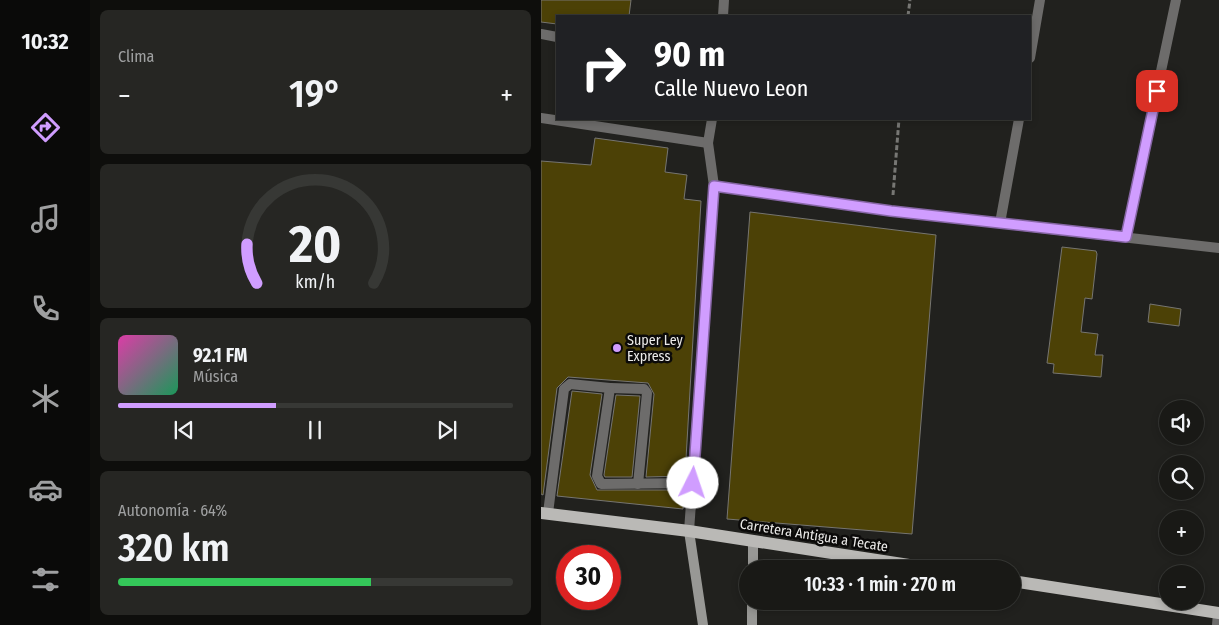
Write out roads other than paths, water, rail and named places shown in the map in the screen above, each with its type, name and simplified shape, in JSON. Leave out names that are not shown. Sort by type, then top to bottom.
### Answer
[{"type":"main road","name":"Carretera Antigua a Tecate","points":[[544,513],[689,531],[879,560]]},
{"type":"main road","points":[[689,531],[703,625]]},
{"type":"main road","points":[[753,540],[753,560]]},
{"type":"main road","points":[[1021,582],[1219,613]]},
{"type":"main road","points":[[752,625],[753,610]]},
{"type":"street","points":[[723,15],[724,0]]},
{"type":"street","points":[[1031,52],[1040,0]]},
{"type":"street","points":[[1126,237],[1176,0]]},
{"type":"street","points":[[541,34],[556,37]]},
{"type":"street","points":[[541,118],[708,143]]},
{"type":"street","points":[[689,531],[714,186],[708,143],[712,120]]},
{"type":"street","points":[[1000,223],[1019,120]]},
{"type":"street","points":[[714,186],[891,211],[1219,248]]},
{"type":"street","points":[[544,513],[564,389],[571,384],[609,388],[644,388],[647,393],[637,484]]},
{"type":"street","points":[[609,388],[597,476],[601,484],[693,483]]},
{"type":"street","points":[[1217,625],[1219,613]]},
{"type":"place","name":"Super Ley Express","points":[[617,348]]}]
